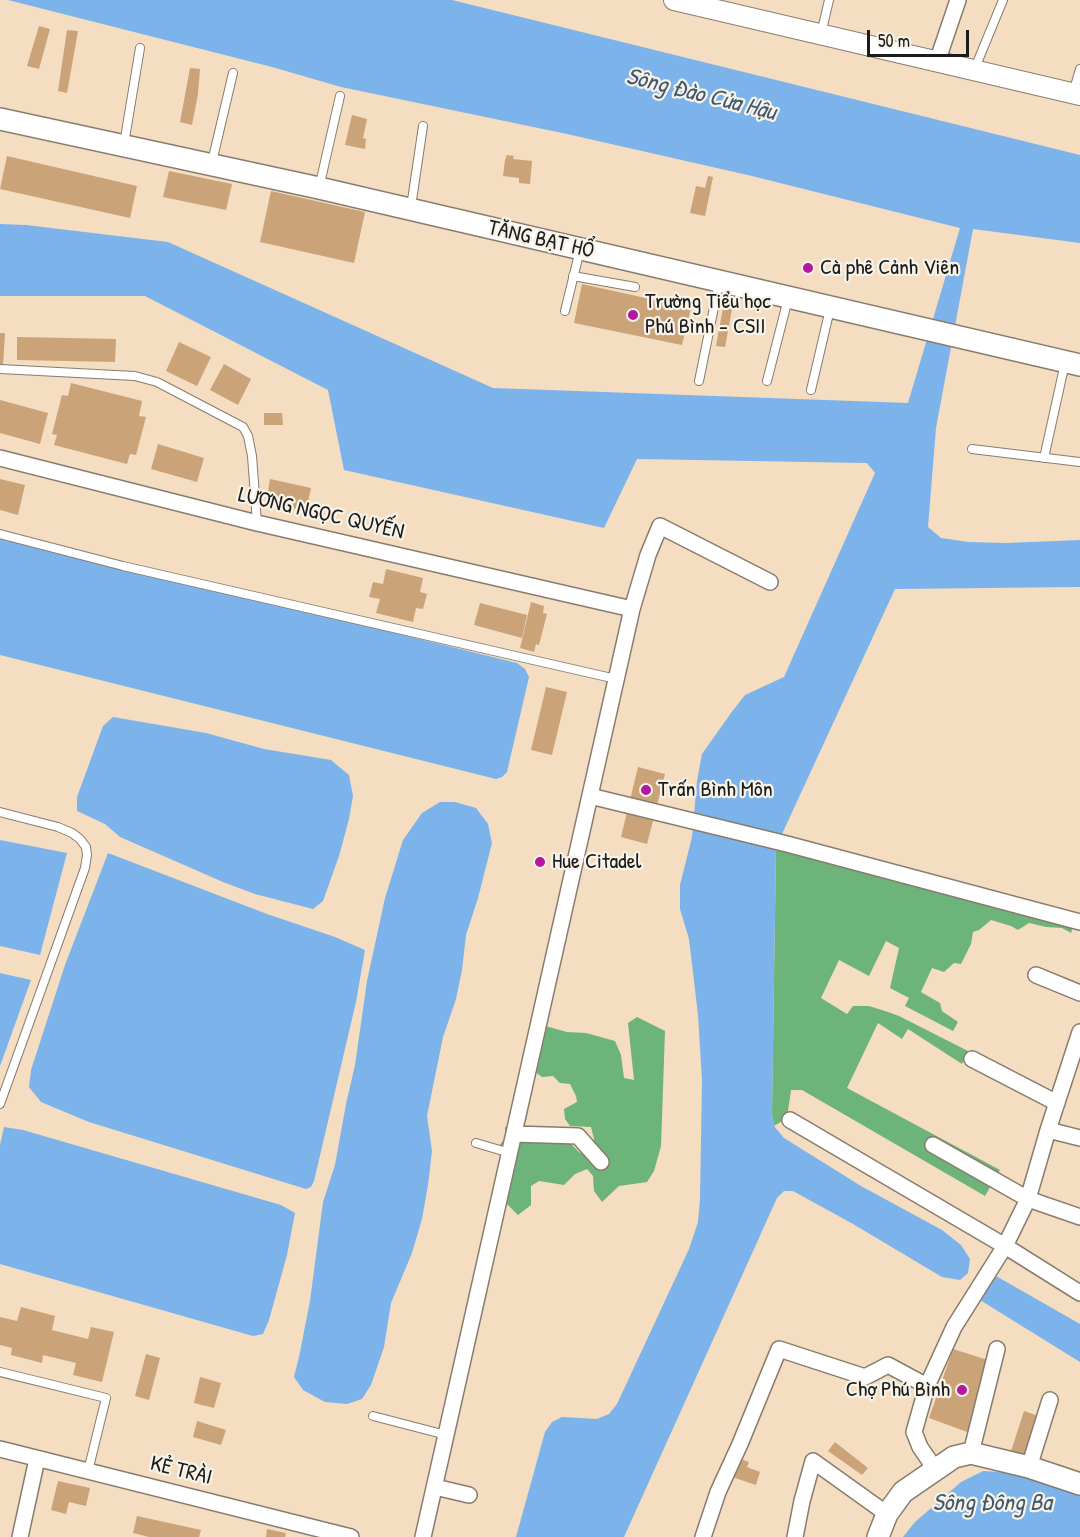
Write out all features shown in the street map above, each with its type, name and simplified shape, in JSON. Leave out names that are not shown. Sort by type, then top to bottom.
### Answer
[{"type":"main road","name":"TĂNG BẠT HỔ","points":[[0,119],[319,188],[1073,364]]},
{"type":"main road","points":[[878,1537],[887,1514],[903,1492],[954,1457],[971,1453],[1029,1467],[1080,1484]]},
{"type":"street","points":[[937,62],[958,0]]},
{"type":"street","points":[[684,1],[1076,94]]},
{"type":"street","name":"LƯƠNG NGỌC QUYẾN","points":[[0,458],[258,523],[632,609]]},
{"type":"street","points":[[423,1537],[632,609],[648,555],[660,526],[770,582]]},
{"type":"street","points":[[590,796],[788,844],[1080,922]]},
{"type":"street","points":[[1036,975],[1080,993]]},
{"type":"street","points":[[935,1468],[920,1447],[914,1432],[927,1386],[954,1327],[1005,1246],[1028,1199],[1080,1032]]},
{"type":"street","points":[[972,1059],[1057,1102]]},
{"type":"street","points":[[790,1120],[1005,1246],[1080,1293]]},
{"type":"street","points":[[1048,1130],[1080,1138]]},
{"type":"street","points":[[514,1134],[578,1136],[601,1162]]},
{"type":"street","points":[[933,1145],[1028,1199],[1080,1217]]},
{"type":"street","points":[[703,1537],[718,1492],[778,1349],[865,1377],[888,1365],[927,1386]]},
{"type":"street","points":[[971,1453],[997,1349]]},
{"type":"street","points":[[1029,1467],[1050,1400]]},
{"type":"street","name":"KẺ TRÀI","points":[[0,1449],[351,1537]]},
{"type":"street","points":[[20,1537],[38,1459]]},
{"type":"street","points":[[795,1537],[813,1461],[887,1514]]},
{"type":"street","points":[[435,1487],[469,1495]]},
{"type":"lane","points":[[821,34],[829,0]]},
{"type":"lane","points":[[974,70],[1003,0]]},
{"type":"lane","points":[[124,146],[140,48]]},
{"type":"lane","points":[[1076,94],[1080,69]]},
{"type":"lane","points":[[212,164],[233,73]]},
{"type":"lane","points":[[319,188],[340,96]]},
{"type":"lane","points":[[410,210],[423,126]]},
{"type":"lane","points":[[565,310],[580,249]]},
{"type":"lane","points":[[573,276],[635,287]]},
{"type":"lane","points":[[699,381],[719,281]]},
{"type":"lane","points":[[767,381],[788,297]]},
{"type":"lane","points":[[811,390],[830,307]]},
{"type":"lane","points":[[1044,458],[1073,364]]},
{"type":"lane","points":[[0,369],[135,376],[157,382],[243,427],[248,436],[252,456],[258,523]]},
{"type":"lane","points":[[972,449],[1080,462]]},
{"type":"lane","points":[[0,534],[123,566],[616,679]]},
{"type":"lane","points":[[0,812],[58,827],[72,833],[80,838],[86,847],[87,855],[85,868],[0,1104]]},
{"type":"lane","points":[[476,1143],[510,1153]]},
{"type":"lane","points":[[0,1372],[106,1398],[88,1471]]},
{"type":"lane","points":[[373,1416],[446,1435]]},
{"type":"green space","points":[[776,847],[1074,923],[1071,933],[1062,928],[1029,923],[1018,930],[991,920],[973,932],[971,944],[961,964],[954,963],[944,972],[932,968],[921,992],[940,1003],[942,1011],[958,1022],[953,1031],[905,1006],[909,998],[890,988],[899,948],[886,941],[869,976],[839,960],[821,998],[847,1014],[853,1006],[869,1006],[899,1016],[968,1051],[962,1064],[908,1029],[902,1039],[878,1023],[847,1088],[1000,1170],[985,1196],[802,1090],[791,1090],[787,1118],[774,1126],[772,1114]]},
{"type":"green space","points":[[637,1017],[665,1031],[661,1146],[654,1171],[647,1182],[619,1186],[602,1202],[594,1191],[593,1176],[587,1169],[575,1174],[564,1185],[539,1181],[531,1186],[531,1205],[518,1215],[505,1202],[508,1161],[499,1146],[505,1138],[505,1127],[522,1128],[571,1144],[579,1152],[589,1157],[593,1150],[594,1139],[591,1127],[570,1126],[565,1119],[564,1109],[577,1102],[570,1084],[560,1083],[553,1076],[542,1077],[531,1069],[538,1024],[615,1041],[621,1055],[624,1078],[634,1080],[628,1023]]},
{"type":"water","name":"Sông Đào Cửa Hậu","points":[[8,0],[452,0],[1080,155],[1080,243],[973,229],[936,428],[928,527],[941,538],[969,542],[1080,540],[1080,587],[895,589],[776,847],[772,1114],[774,1126],[784,1138],[861,1186],[942,1230],[961,1245],[970,1259],[968,1273],[960,1280],[942,1277],[793,1191],[784,1191],[777,1198],[624,1537],[516,1537],[545,1432],[552,1422],[562,1417],[597,1419],[609,1414],[617,1404],[689,1249],[698,1222],[702,1080],[698,1015],[689,939],[680,909],[680,885],[692,837],[702,754],[745,695],[784,677],[875,473],[867,463],[637,459],[604,528],[344,470],[328,390],[145,296],[0,296],[0,224],[168,242],[493,388],[908,403],[960,228],[752,176],[567,134],[341,87],[272,67]]},
{"type":"water","points":[[0,536],[517,663],[525,669],[529,677],[507,772],[496,779],[0,655]]},
{"type":"water","points":[[113,717],[206,733],[264,749],[331,760],[349,775],[353,796],[349,819],[323,901],[313,909],[255,894],[120,837],[105,824],[77,811],[77,797],[103,726]]},
{"type":"water","points":[[440,802],[455,802],[476,808],[488,824],[492,843],[466,935],[456,999],[443,1037],[427,1116],[432,1151],[422,1219],[412,1253],[391,1303],[384,1347],[371,1385],[362,1399],[347,1404],[325,1402],[303,1390],[294,1377],[310,1301],[323,1202],[335,1165],[355,1065],[367,981],[385,898],[403,840],[422,813]]},
{"type":"water","points":[[0,840],[67,853],[40,955],[0,946]]},
{"type":"water","points":[[108,853],[365,950],[356,1002],[311,1187],[306,1189],[89,1122],[41,1102],[29,1087],[31,1070],[65,965]]},
{"type":"water","points":[[0,973],[31,980],[0,1066]]},
{"type":"water","points":[[4,1127],[23,1130],[281,1205],[295,1213],[287,1255],[263,1334],[253,1336],[0,1264],[0,1145]]},
{"type":"water","points":[[996,1276],[1080,1324],[1080,1362],[980,1300]]},
{"type":"water","name":"Sông Đông Ba","points":[[983,1471],[1016,1473],[1080,1493],[1080,1537],[903,1537],[915,1522],[961,1482]]},
{"type":"building","points":[[39,26],[50,29],[39,69],[27,66]]},
{"type":"building","points":[[67,30],[78,31],[67,93],[58,91]]},
{"type":"building","points":[[190,68],[200,69],[192,125],[180,122]]},
{"type":"building","points":[[352,115],[367,119],[363,138],[366,139],[365,149],[345,145]]},
{"type":"building","points":[[507,155],[514,156],[513,159],[532,161],[530,184],[519,183],[519,178],[503,176]]},
{"type":"building","points":[[7,156],[137,186],[130,218],[0,189]]},
{"type":"building","points":[[169,171],[232,184],[226,210],[163,197]]},
{"type":"building","points":[[708,176],[713,177],[705,216],[690,213],[696,186],[705,188]]},
{"type":"building","points":[[271,191],[365,212],[354,263],[260,242]]},
{"type":"building","name":"Trường Tiểu học Phú Bình - CSII","points":[[582,284],[691,308],[682,345],[574,323]]},
{"type":"building","points":[[723,308],[732,309],[725,347],[716,346]]},
{"type":"building","points":[[0,333],[5,333],[3,366],[0,366]]},
{"type":"building","points":[[17,337],[116,339],[115,362],[17,360]]},
{"type":"building","points":[[179,342],[211,357],[197,386],[166,371]]},
{"type":"building","points":[[224,364],[251,379],[238,405],[210,390]]},
{"type":"building","points":[[71,383],[142,401],[139,416],[146,417],[136,455],[130,454],[127,464],[54,445],[57,435],[52,434],[62,395],[68,396]]},
{"type":"building","points":[[0,400],[48,413],[40,444],[0,433]]},
{"type":"building","points":[[264,413],[282,413],[283,425],[264,425]]},
{"type":"building","points":[[158,444],[204,458],[197,482],[151,469]]},
{"type":"building","points":[[0,479],[25,485],[18,515],[0,510]]},
{"type":"building","points":[[270,479],[311,488],[306,511],[266,503]]},
{"type":"building","points":[[386,569],[423,578],[420,592],[427,594],[423,609],[416,608],[413,622],[376,613],[380,599],[369,597],[373,582],[383,584]]},
{"type":"building","points":[[531,602],[544,606],[543,613],[547,614],[539,645],[536,644],[534,652],[520,648]]},
{"type":"building","points":[[480,603],[527,615],[522,638],[474,625]]},
{"type":"building","points":[[546,687],[567,692],[552,755],[531,750]]},
{"type":"building","name":"Trấn Bình Môn","points":[[638,767],[665,774],[647,844],[621,837]]},
{"type":"building","points":[[21,1307],[55,1316],[52,1330],[88,1339],[91,1327],[114,1332],[102,1382],[73,1375],[76,1363],[43,1355],[42,1363],[11,1355],[12,1348],[0,1345],[0,1317],[17,1321]]},
{"type":"building","name":"Chợ Phú Bình","points":[[953,1349],[994,1362],[970,1433],[929,1418]]},
{"type":"building","points":[[146,1354],[160,1358],[149,1400],[135,1396]]},
{"type":"building","points":[[200,1377],[221,1383],[214,1408],[194,1403]]},
{"type":"building","points":[[1024,1411],[1042,1417],[1028,1456],[1011,1451]]},
{"type":"building","points":[[197,1421],[226,1430],[221,1445],[193,1437]]},
{"type":"building","points":[[835,1442],[868,1468],[862,1475],[828,1451]]},
{"type":"building","points":[[738,1458],[749,1462],[747,1467],[760,1472],[756,1485],[732,1477]]},
{"type":"building","points":[[58,1481],[90,1488],[86,1506],[69,1502],[66,1514],[51,1510]]},
{"type":"building","points":[[137,1516],[201,1530],[199,1537],[149,1537],[133,1533]]},
{"type":"building","points":[[267,1529],[286,1533],[285,1537],[266,1537]]},
{"type":"place","name":"Cà phê Cảnh Viên","points":[[808,268]]},
{"type":"place","name":"Trường Tiểu học Phú Bình - CSII","points":[[633,315]]},
{"type":"place","name":"Trấn Bình Môn","points":[[646,790]]},
{"type":"place","name":"Hue Citadel","points":[[540,862]]},
{"type":"place","name":"Chợ Phú Bình","points":[[962,1390]]}]
